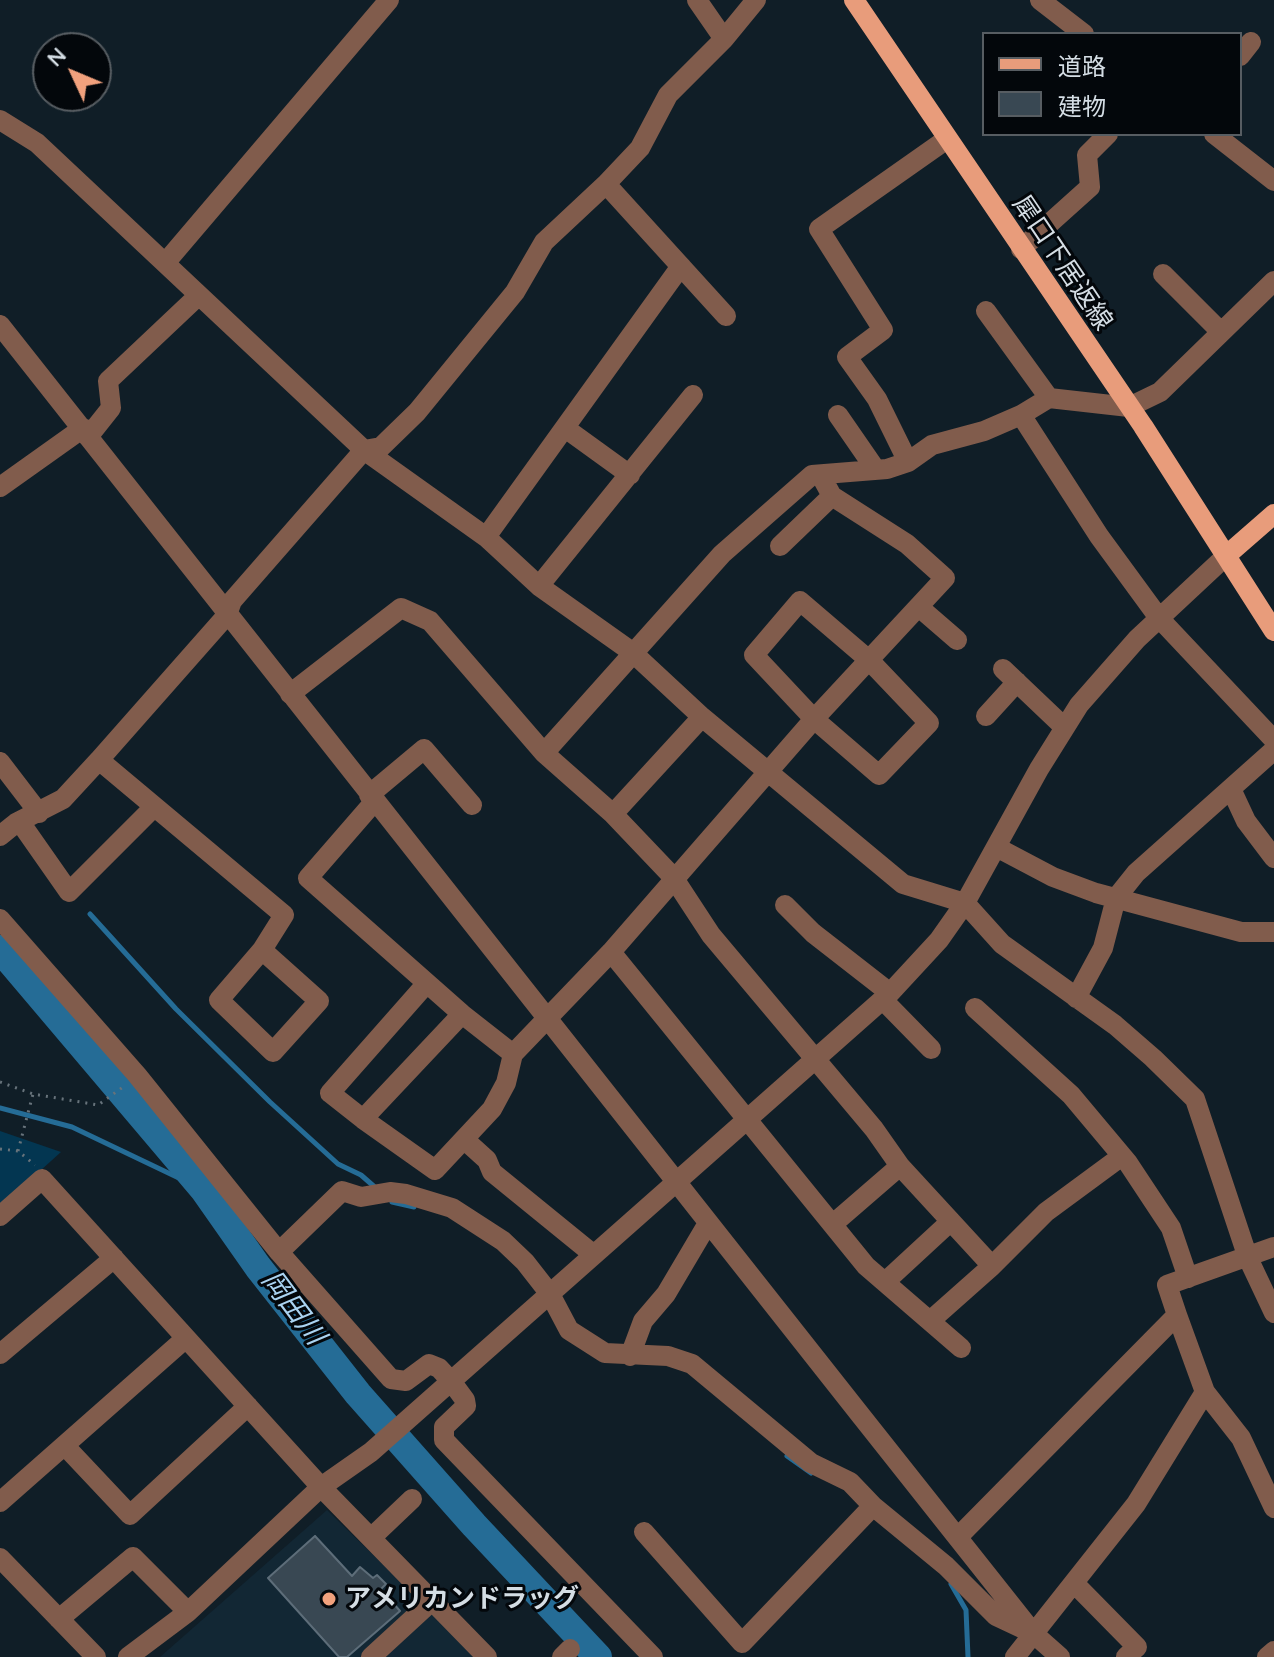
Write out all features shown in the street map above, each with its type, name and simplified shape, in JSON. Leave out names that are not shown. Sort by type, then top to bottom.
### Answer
[{"type":"main road","name":"犀口下居返線","points":[[854,0],[1129,407],[1274,631]]},
{"type":"main road","points":[[1227,555],[1274,514]]},
{"type":"street","points":[[166,262],[389,0]]},
{"type":"street","points":[[697,0],[724,39]]},
{"type":"street","points":[[0,836],[63,799],[227,615],[232,601],[364,450],[381,447],[417,412],[515,292],[544,242],[640,148],[668,95],[724,39],[756,0]]},
{"type":"street","points":[[1041,0],[1081,32]]},
{"type":"street","points":[[0,120],[37,143],[364,450],[486,537],[539,586],[632,652],[702,717],[903,884],[965,903],[1002,944],[1115,1025],[1195,1099],[1248,1258],[1274,1313]]},
{"type":"street","points":[[1021,249],[1090,187],[1087,155],[1106,136]]},
{"type":"street","points":[[1217,136],[1274,181]]},
{"type":"street","points":[[908,462],[877,399],[847,357],[883,330],[819,229],[947,139]]},
{"type":"street","points":[[606,184],[726,316]]},
{"type":"street","points":[[486,537],[681,266]]},
{"type":"street","points":[[1163,274],[1221,332]]},
{"type":"street","points":[[544,753],[722,554],[812,475],[876,470],[908,462],[932,445],[984,431],[1021,415],[1049,398],[1129,407],[1160,392],[1274,281]]},
{"type":"street","points":[[0,487],[86,433],[111,408],[108,381],[198,296]]},
{"type":"street","points":[[986,311],[992,334],[1049,398]]},
{"type":"street","points":[[0,325],[371,799],[1034,1634],[1060,1657]]},
{"type":"street","points":[[539,586],[693,395]]},
{"type":"street","points":[[838,415],[876,470]]},
{"type":"street","points":[[1021,415],[1099,536],[1159,618],[1274,740]]},
{"type":"street","points":[[565,428],[630,475]]},
{"type":"street","points":[[406,1194],[466,1141],[492,1109],[506,1083],[513,1054],[611,952],[673,877],[709,842],[814,719],[945,578],[907,544],[832,496],[821,476]]},
{"type":"street","points":[[780,546],[832,496]]},
{"type":"street","points":[[128,1657],[188,1612],[321,1487],[371,1452],[414,1415],[886,997],[939,940],[965,903],[1064,727],[1095,684],[1159,618],[1227,555]]},
{"type":"street","points":[[800,601],[869,660],[929,723],[879,775],[814,719],[754,655],[800,601]]},
{"type":"street","points":[[290,694],[401,608],[430,621],[544,753],[613,814],[673,877],[711,935],[900,1166],[992,1266]]},
{"type":"street","points":[[920,608],[957,640]]},
{"type":"street","points":[[986,716],[1010,676],[1064,727]]},
{"type":"street","points":[[613,814],[702,717]]},
{"type":"street","points":[[472,805],[424,749],[371,799],[308,878],[462,1014],[513,1054]]},
{"type":"street","points":[[1076,998],[1103,948],[1116,898],[1168,842],[1232,791],[1274,750]]},
{"type":"street","points":[[99,760],[284,915],[262,950],[219,1000],[273,1052],[319,1001],[262,950]]},
{"type":"street","points":[[0,762],[39,813]]},
{"type":"street","points":[[1232,791],[1246,821],[1274,858]]},
{"type":"street","points":[[20,822],[69,892],[153,808]]},
{"type":"street","points":[[998,848],[1053,877],[1116,898],[1241,932],[1274,932]]},
{"type":"street","points":[[785,905],[886,997],[931,1049]]},
{"type":"street","points":[[0,919],[137,1075],[279,1252],[391,1379],[406,1381],[429,1364],[439,1368],[451,1381],[466,1406],[444,1427],[444,1440],[653,1657]]},
{"type":"street","points":[[611,952],[866,1266],[961,1348]]},
{"type":"street","points":[[427,983],[330,1093],[435,1170]]},
{"type":"street","points":[[975,1008],[1071,1095],[1122,1156],[1171,1228],[1188,1278]]},
{"type":"street","points":[[363,1119],[462,1014]]},
{"type":"street","points":[[466,1141],[487,1160],[492,1172],[594,1255]]},
{"type":"street","points":[[930,1321],[1046,1212],[1122,1156]]},
{"type":"street","points":[[833,1224],[900,1166]]},
{"type":"street","points":[[0,1216],[42,1179],[321,1487],[487,1657]]},
{"type":"street","points":[[279,1252],[342,1191],[361,1197],[390,1192],[406,1194],[452,1208],[503,1241],[550,1294],[569,1330],[605,1353],[668,1356],[692,1364],[811,1463],[850,1482],[873,1506],[946,1566],[996,1616],[1034,1634]]},
{"type":"street","points":[[885,1282],[950,1222]]},
{"type":"street","points":[[630,1356],[643,1321],[666,1294],[708,1223]]},
{"type":"street","points":[[1274,1247],[1167,1285],[1205,1392],[1241,1438],[1274,1508]]},
{"type":"street","points":[[0,1354],[114,1258]]},
{"type":"street","points":[[958,1537],[1177,1315]]},
{"type":"street","points":[[0,1502],[186,1338]]},
{"type":"street","points":[[1015,1657],[1136,1504],[1205,1392]]},
{"type":"street","points":[[65,1446],[130,1515],[248,1406]]},
{"type":"street","points":[[371,1538],[412,1499]]},
{"type":"street","points":[[644,1532],[742,1643],[873,1506]]},
{"type":"street","points":[[59,1619],[133,1557],[188,1612]]},
{"type":"street","points":[[0,1558],[96,1657]]},
{"type":"street","points":[[1074,1583],[1137,1647],[1126,1657]]},
{"type":"street","points":[[371,1657],[432,1601]]},
{"type":"street","points":[[1267,1657],[1274,1651]]},
{"type":"path","points":[[0,1082],[33,1094],[88,1104],[106,1102],[137,1075]]},
{"type":"path","points":[[18,1151],[33,1094]]},
{"type":"path","points":[[0,1149],[18,1151],[34,1164],[42,1179]]},
{"type":"shaded area","points":[[0,1131],[61,1152],[0,1207]]},
{"type":"shaded area","points":[[327,1510],[478,1657],[160,1657]]},
{"type":"building","points":[[315,1536],[352,1576],[360,1567],[373,1578],[377,1575],[386,1584],[381,1589],[400,1611],[347,1657],[339,1657],[268,1578]]},
{"type":"waterway","points":[[90,914],[176,1009],[270,1102],[338,1164],[361,1175],[377,1189]]},
{"type":"waterway","name":"岡田川","points":[[0,949],[204,1190],[258,1267],[358,1394],[474,1525],[598,1657]]},
{"type":"waterway","points":[[0,1108],[72,1127],[204,1190]]},
{"type":"waterway","points":[[392,1202],[414,1207]]},
{"type":"waterway","points":[[787,1456],[811,1473]]},
{"type":"waterway","points":[[951,1584],[966,1610],[968,1657]]},
{"type":"place","name":"アメリカンドラッグ","points":[[329,1599]]}]
